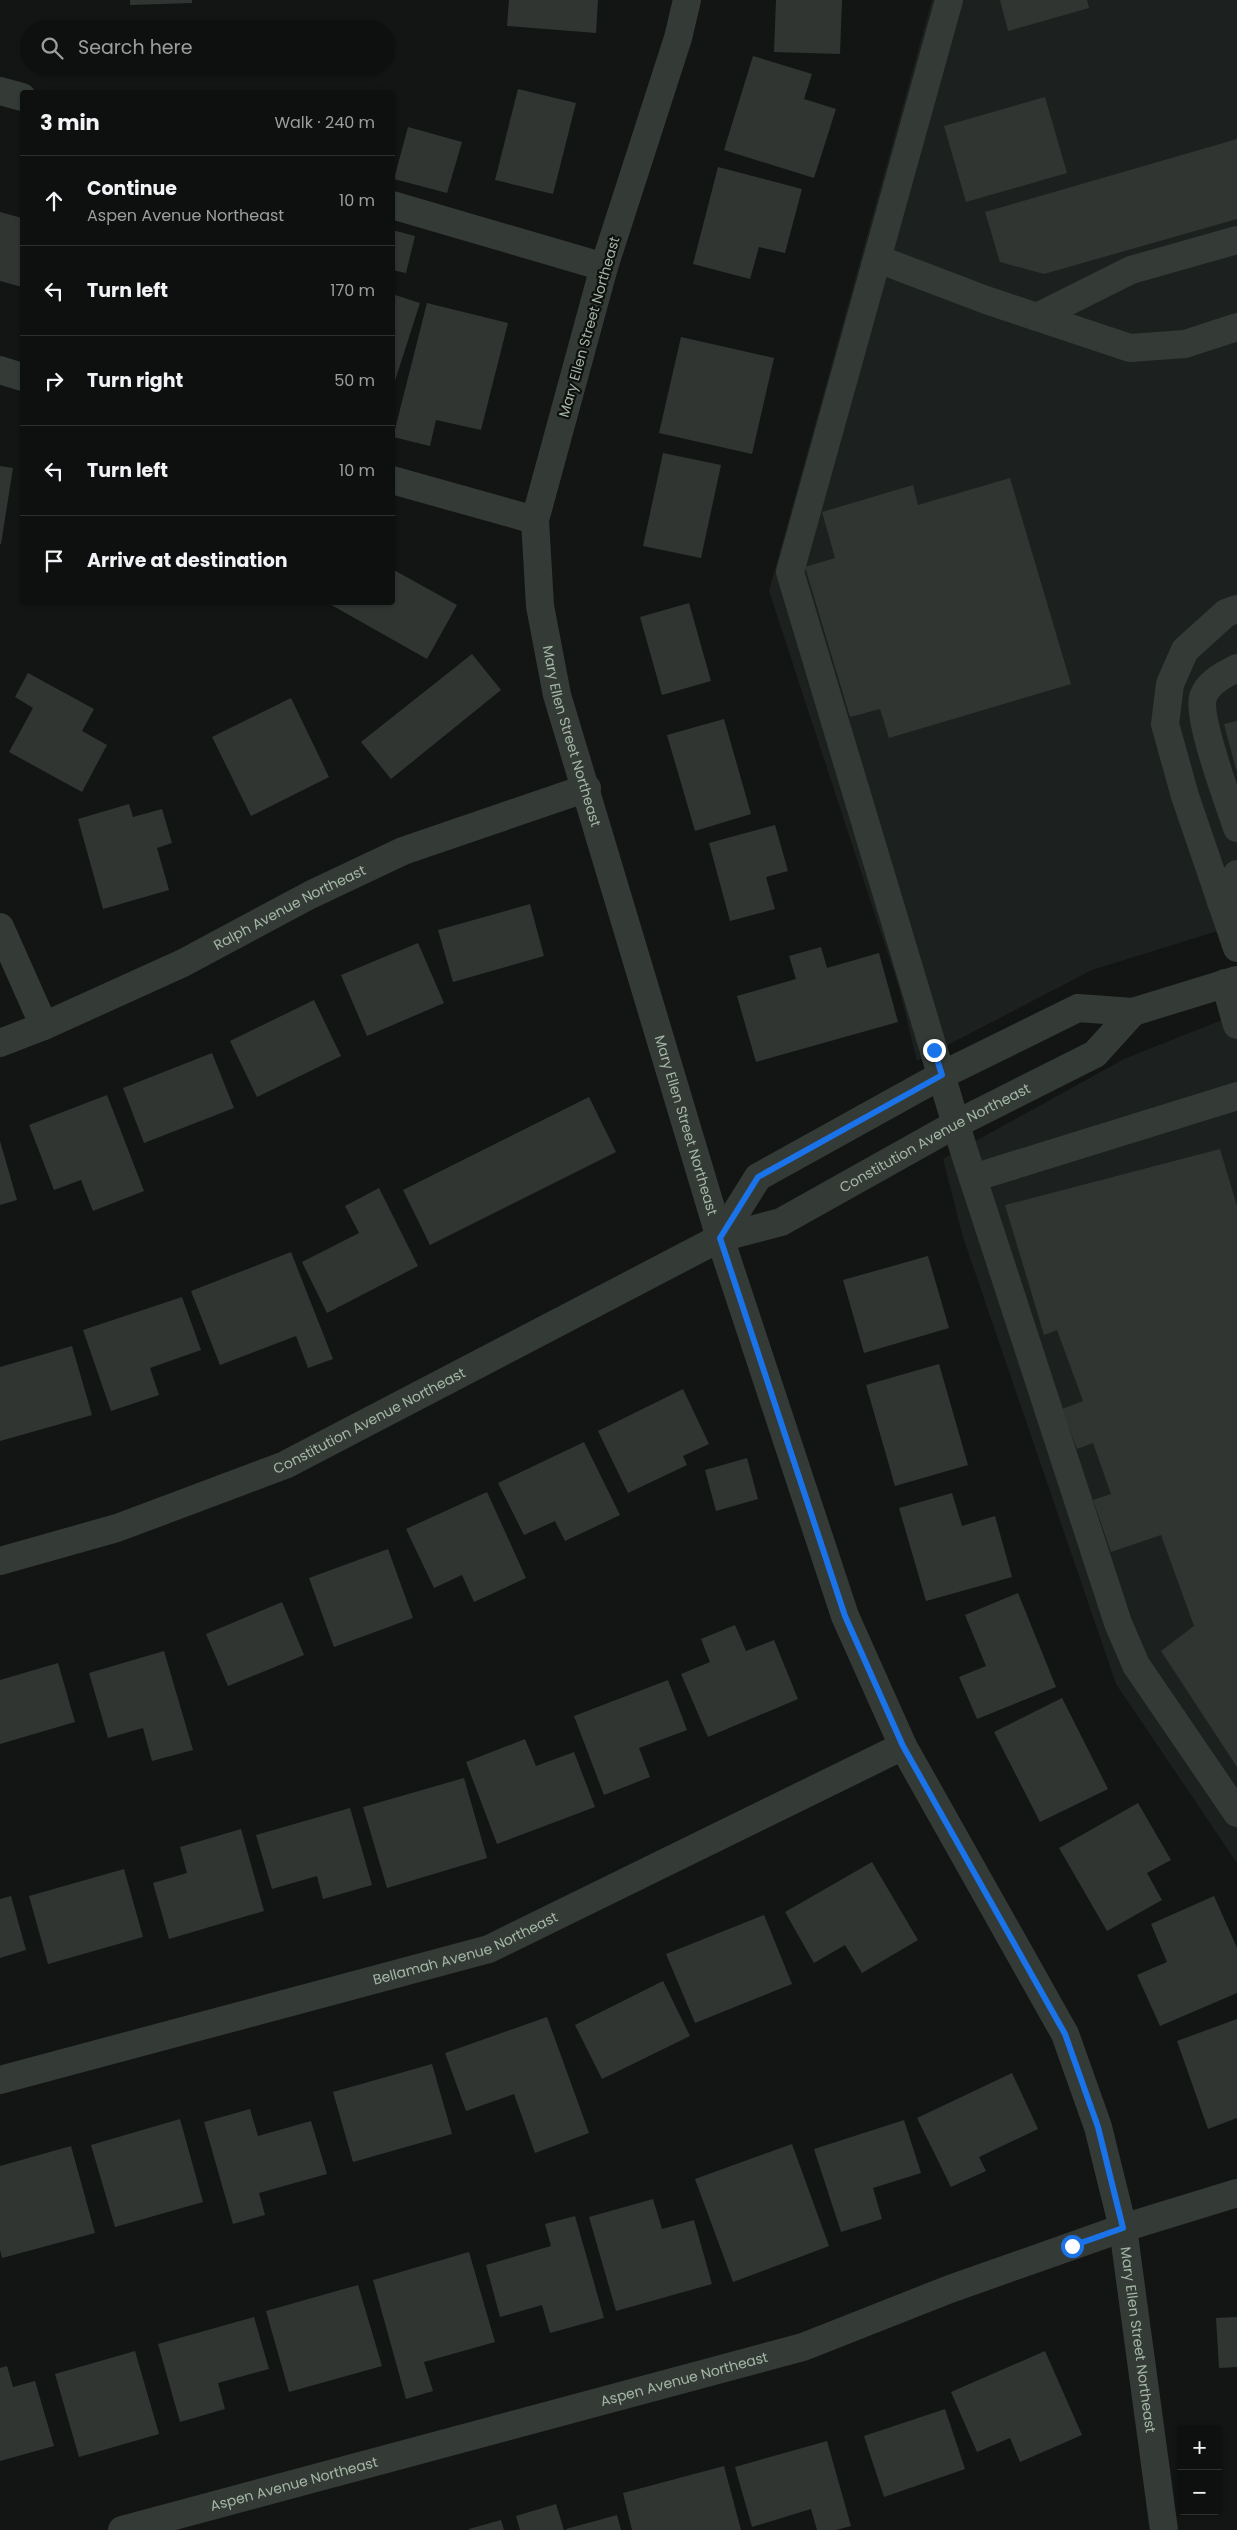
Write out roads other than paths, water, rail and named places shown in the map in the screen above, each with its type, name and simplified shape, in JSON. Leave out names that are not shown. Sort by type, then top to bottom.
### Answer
[{"type":"street","name":"Mary Ellen Street Northeast","points":[[686,0],[678,38],[604,267],[535,520],[540,606],[557,695],[587,788],[720,1238],[845,1616],[903,1746],[1065,2034],[1098,2127],[1123,2228],[1164,2530]]},
{"type":"street","points":[[949,0],[790,572],[956,1124],[1118,1623],[1136,1664],[1237,1813]]},
{"type":"street","points":[[0,90],[20,96]]},
{"type":"street","points":[[395,206],[604,267]]},
{"type":"street","points":[[1037,317],[1131,270],[1237,240]]},
{"type":"street","points":[[878,259],[1037,317],[1130,348],[1185,344],[1237,328]]},
{"type":"street","points":[[0,370],[20,376]]},
{"type":"street","points":[[395,481],[535,520]]},
{"type":"street","points":[[1237,609],[1226,613],[1185,650],[1170,684],[1165,724],[1185,796],[1237,948]]},
{"type":"street","points":[[1237,668],[1215,679],[1203,698],[1204,722],[1237,828]]},
{"type":"street","name":"Ralph Avenue Northeast","points":[[0,1043],[44,1026],[183,963],[310,895],[403,851],[587,788]]},
{"type":"street","points":[[1221,902],[1237,874]]},
{"type":"street","points":[[0,927],[44,1026]]},
{"type":"street","points":[[720,1238],[758,1177],[942,1075],[1078,1008],[1133,1012],[1231,982],[1237,1026]]},
{"type":"street","name":"Constitution Avenue Northeast","points":[[0,1561],[117,1528],[285,1465],[720,1238],[781,1222],[956,1124],[1095,1054],[1133,1012]]},
{"type":"street","points":[[973,1178],[1237,1096]]},
{"type":"street","name":"Bellamah Avenue Northeast","points":[[0,2080],[489,1949],[903,1746]]},
{"type":"street","name":"Aspen Avenue Northeast","points":[[122,2530],[803,2347],[950,2288],[1123,2228],[1237,2193]]}]
